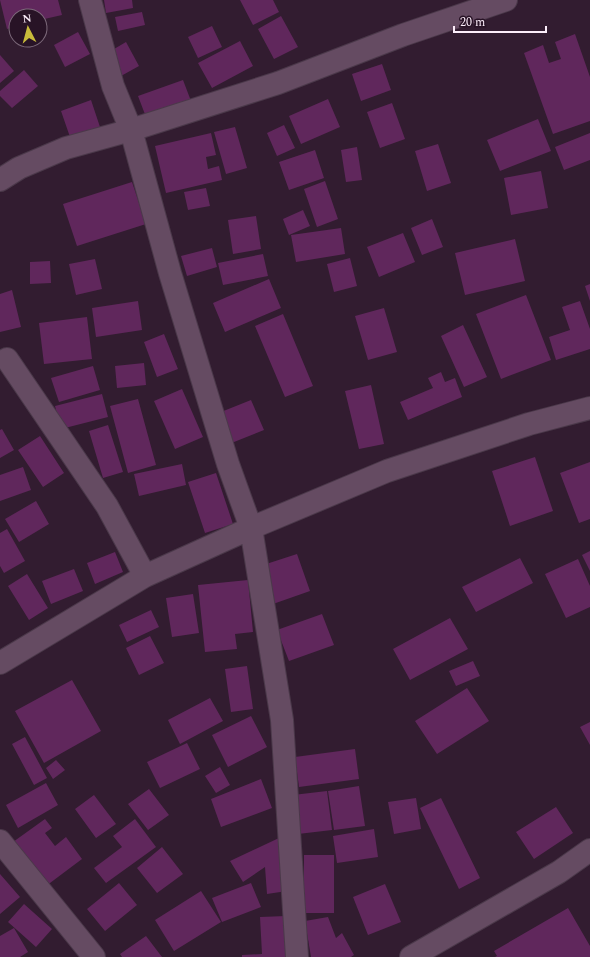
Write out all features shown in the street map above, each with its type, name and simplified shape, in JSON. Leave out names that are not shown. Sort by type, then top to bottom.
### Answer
[{"type":"street","points":[[90,0],[113,86],[131,130],[170,273],[228,464],[251,528],[282,720],[297,957]]},
{"type":"street","points":[[0,180],[19,168],[66,148],[131,130],[278,83],[403,35],[506,0]]},
{"type":"street","points":[[7,359],[107,506],[145,576]]},
{"type":"street","points":[[0,663],[145,576],[251,528],[387,471],[529,424],[590,408]]},
{"type":"street","points":[[0,841],[94,957]]},
{"type":"street","points":[[411,957],[559,872],[590,850]]},
{"type":"building","points":[[0,0],[58,0],[62,15],[48,18],[48,8],[8,8],[7,29]]},
{"type":"building","points":[[104,0],[132,0],[133,8],[106,13]]},
{"type":"building","points":[[240,0],[273,0],[279,12],[253,25]]},
{"type":"building","points":[[142,12],[145,25],[118,31],[115,17]]},
{"type":"building","points":[[281,16],[298,47],[274,59],[258,29]]},
{"type":"building","points":[[212,26],[222,47],[198,58],[188,37]]},
{"type":"building","points":[[78,32],[90,54],[65,67],[54,45]]},
{"type":"building","points":[[575,34],[590,77],[590,121],[553,134],[524,53],[543,45],[549,63],[561,59],[555,42]]},
{"type":"building","points":[[240,41],[253,66],[212,88],[198,63]]},
{"type":"building","points":[[126,42],[139,66],[121,76],[109,52]]},
{"type":"building","points":[[0,55],[14,71],[0,83]]},
{"type":"building","points":[[382,64],[391,90],[361,101],[352,74]]},
{"type":"building","points":[[24,70],[38,86],[12,108],[0,96],[0,91]]},
{"type":"building","points":[[183,80],[191,101],[146,117],[138,96]]},
{"type":"building","points":[[328,99],[340,127],[301,144],[289,116]]},
{"type":"building","points":[[91,100],[100,127],[70,137],[61,111]]},
{"type":"building","points":[[392,103],[405,139],[380,148],[367,112]]},
{"type":"building","points":[[538,119],[551,151],[500,171],[487,140]]},
{"type":"building","points":[[284,125],[295,148],[277,156],[267,133]]},
{"type":"building","points":[[235,127],[247,168],[226,174],[214,132]]},
{"type":"building","points":[[211,133],[216,155],[206,157],[208,169],[219,166],[222,180],[166,193],[155,146]]},
{"type":"building","points":[[590,133],[590,160],[564,170],[555,147]]},
{"type":"building","points":[[438,144],[451,183],[427,191],[415,151]]},
{"type":"building","points":[[357,147],[362,180],[346,182],[341,150]]},
{"type":"building","points":[[315,150],[324,178],[289,190],[279,162]]},
{"type":"building","points":[[541,171],[548,208],[511,215],[504,178]]},
{"type":"building","points":[[325,181],[338,219],[317,227],[304,189]]},
{"type":"building","points":[[132,182],[146,224],[77,246],[63,204]]},
{"type":"building","points":[[206,188],[210,206],[188,210],[184,192]]},
{"type":"building","points":[[303,210],[310,226],[289,235],[283,219]]},
{"type":"building","points":[[256,216],[261,249],[233,254],[228,220]]},
{"type":"building","points":[[432,219],[443,247],[422,255],[411,228]]},
{"type":"building","points":[[341,228],[345,254],[296,262],[291,235]]},
{"type":"building","points":[[403,233],[415,262],[379,277],[367,247]]},
{"type":"building","points":[[515,239],[525,281],[465,295],[455,253]]},
{"type":"building","points":[[212,248],[217,267],[187,276],[181,256]]},
{"type":"building","points":[[263,254],[268,276],[223,285],[218,263]]},
{"type":"building","points":[[350,258],[357,286],[334,292],[327,264]]},
{"type":"building","points":[[95,259],[102,289],[76,295],[69,264]]},
{"type":"building","points":[[50,261],[51,283],[30,284],[30,262]]},
{"type":"building","points":[[269,279],[281,308],[225,332],[213,303]]},
{"type":"building","points":[[590,284],[590,301],[585,286]]},
{"type":"building","points":[[12,290],[21,327],[0,332],[0,294]]},
{"type":"building","points":[[526,295],[551,360],[501,379],[476,314]]},
{"type":"building","points":[[138,301],[142,330],[96,337],[92,308]]},
{"type":"building","points":[[580,301],[590,329],[590,349],[556,360],[549,337],[570,330],[562,307]]},
{"type":"building","points":[[384,308],[397,352],[368,360],[355,316]]},
{"type":"building","points":[[283,314],[313,386],[285,397],[255,326]]},
{"type":"building","points":[[87,317],[92,359],[44,364],[39,323]]},
{"type":"building","points":[[463,325],[487,377],[464,387],[441,336]]},
{"type":"building","points":[[164,334],[178,369],[157,377],[144,342]]},
{"type":"building","points":[[144,363],[146,385],[117,388],[115,366]]},
{"type":"building","points":[[93,366],[100,390],[59,402],[51,378]]},
{"type":"building","points":[[441,372],[445,382],[455,378],[462,397],[408,420],[400,402],[433,388],[428,378]]},
{"type":"building","points":[[371,385],[384,444],[359,449],[345,391]]},
{"type":"building","points":[[182,389],[203,437],[175,449],[154,401]]},
{"type":"building","points":[[102,394],[108,417],[61,429],[55,406]]},
{"type":"building","points":[[138,399],[156,465],[128,473],[110,406]]},
{"type":"building","points":[[251,400],[264,430],[229,444],[216,414]]},
{"type":"building","points":[[108,425],[123,472],[103,478],[89,431]]},
{"type":"building","points":[[2,429],[14,450],[0,458],[0,430]]},
{"type":"building","points":[[40,436],[64,473],[43,487],[18,450]]},
{"type":"building","points":[[535,457],[553,511],[510,526],[492,471]]},
{"type":"building","points":[[590,462],[590,519],[579,523],[560,473]]},
{"type":"building","points":[[182,464],[186,485],[139,496],[134,474]]},
{"type":"building","points":[[23,467],[31,490],[0,501],[0,475]]},
{"type":"building","points":[[216,473],[233,524],[205,533],[188,482]]},
{"type":"building","points":[[36,501],[49,524],[19,542],[5,519]]},
{"type":"building","points":[[7,529],[25,561],[4,573],[0,566],[0,533]]},
{"type":"building","points":[[590,551],[590,571],[582,555]]},
{"type":"building","points":[[115,552],[123,572],[95,584],[87,563]]},
{"type":"building","points":[[297,554],[310,591],[273,604],[260,566]]},
{"type":"building","points":[[520,558],[533,583],[476,612],[462,587]]},
{"type":"building","points":[[578,559],[590,586],[590,607],[566,618],[545,574]]},
{"type":"building","points":[[74,569],[83,591],[51,604],[42,581]]},
{"type":"building","points":[[27,574],[48,608],[29,620],[8,586]]},
{"type":"building","points":[[248,580],[253,632],[235,634],[237,649],[205,652],[198,585]]},
{"type":"building","points":[[193,594],[199,633],[172,637],[166,598]]},
{"type":"building","points":[[151,610],[159,627],[127,642],[119,625]]},
{"type":"building","points":[[322,614],[334,645],[289,661],[277,630]]},
{"type":"building","points":[[450,618],[468,649],[410,680],[393,649]]},
{"type":"building","points":[[150,636],[164,663],[139,675],[126,648]]},
{"type":"building","points":[[473,661],[480,676],[456,686],[449,671]]},
{"type":"building","points":[[247,666],[253,709],[231,712],[225,669]]},
{"type":"building","points":[[72,680],[101,731],[44,763],[15,711]]},
{"type":"building","points":[[467,688],[489,721],[437,754],[415,721]]},
{"type":"building","points":[[210,698],[223,721],[180,744],[168,720]]},
{"type":"building","points":[[251,716],[267,747],[228,767],[212,735]]},
{"type":"building","points":[[590,722],[590,745],[580,727]]},
{"type":"building","points":[[25,737],[47,778],[34,785],[12,744]]},
{"type":"building","points":[[187,743],[200,769],[160,788],[147,762]]},
{"type":"building","points":[[355,749],[359,779],[299,787],[295,757]]},
{"type":"building","points":[[56,760],[65,770],[53,779],[46,768]]},
{"type":"building","points":[[220,767],[230,785],[216,793],[205,776]]},
{"type":"building","points":[[261,779],[272,808],[221,827],[211,799]]},
{"type":"building","points":[[46,783],[58,805],[18,828],[6,805]]},
{"type":"building","points":[[359,786],[365,826],[334,830],[328,791]]},
{"type":"building","points":[[149,789],[169,815],[148,830],[128,804]]},
{"type":"building","points":[[327,791],[332,830],[298,834],[293,795]]},
{"type":"building","points":[[94,795],[116,824],[96,838],[75,809]]},
{"type":"building","points":[[416,798],[421,829],[394,834],[388,802]]},
{"type":"building","points":[[441,798],[480,878],[459,889],[420,808]]},
{"type":"building","points":[[556,807],[573,833],[534,859],[516,832]]},
{"type":"building","points":[[45,819],[52,828],[45,833],[55,846],[66,837],[82,859],[46,886],[13,842]]},
{"type":"building","points":[[135,819],[156,847],[106,883],[94,868],[122,847],[113,836]]},
{"type":"building","points":[[374,829],[378,857],[337,863],[333,836]]},
{"type":"building","points":[[279,838],[287,891],[267,894],[265,867],[243,882],[230,861]]},
{"type":"building","points":[[162,847],[183,874],[157,893],[137,868]]},
{"type":"building","points":[[304,855],[334,855],[334,913],[304,913]]},
{"type":"building","points":[[0,874],[20,897],[0,914]]},
{"type":"building","points":[[119,883],[137,905],[105,931],[87,909]]},
{"type":"building","points":[[251,883],[261,907],[222,922],[212,898]]},
{"type":"building","points":[[385,884],[401,922],[368,935],[353,897]]},
{"type":"building","points":[[201,891],[221,922],[174,951],[155,920]]},
{"type":"building","points":[[24,904],[52,929],[36,947],[8,922]]},
{"type":"building","points":[[568,908],[590,946],[590,957],[495,957],[497,956],[494,951]]},
{"type":"building","points":[[286,916],[288,957],[242,957],[242,955],[262,954],[260,917]]},
{"type":"building","points":[[328,917],[336,938],[342,933],[354,955],[351,957],[311,957],[305,921]]},
{"type":"building","points":[[14,928],[28,952],[20,957],[0,957],[0,936]]},
{"type":"building","points":[[146,936],[162,957],[122,957],[120,954]]}]
